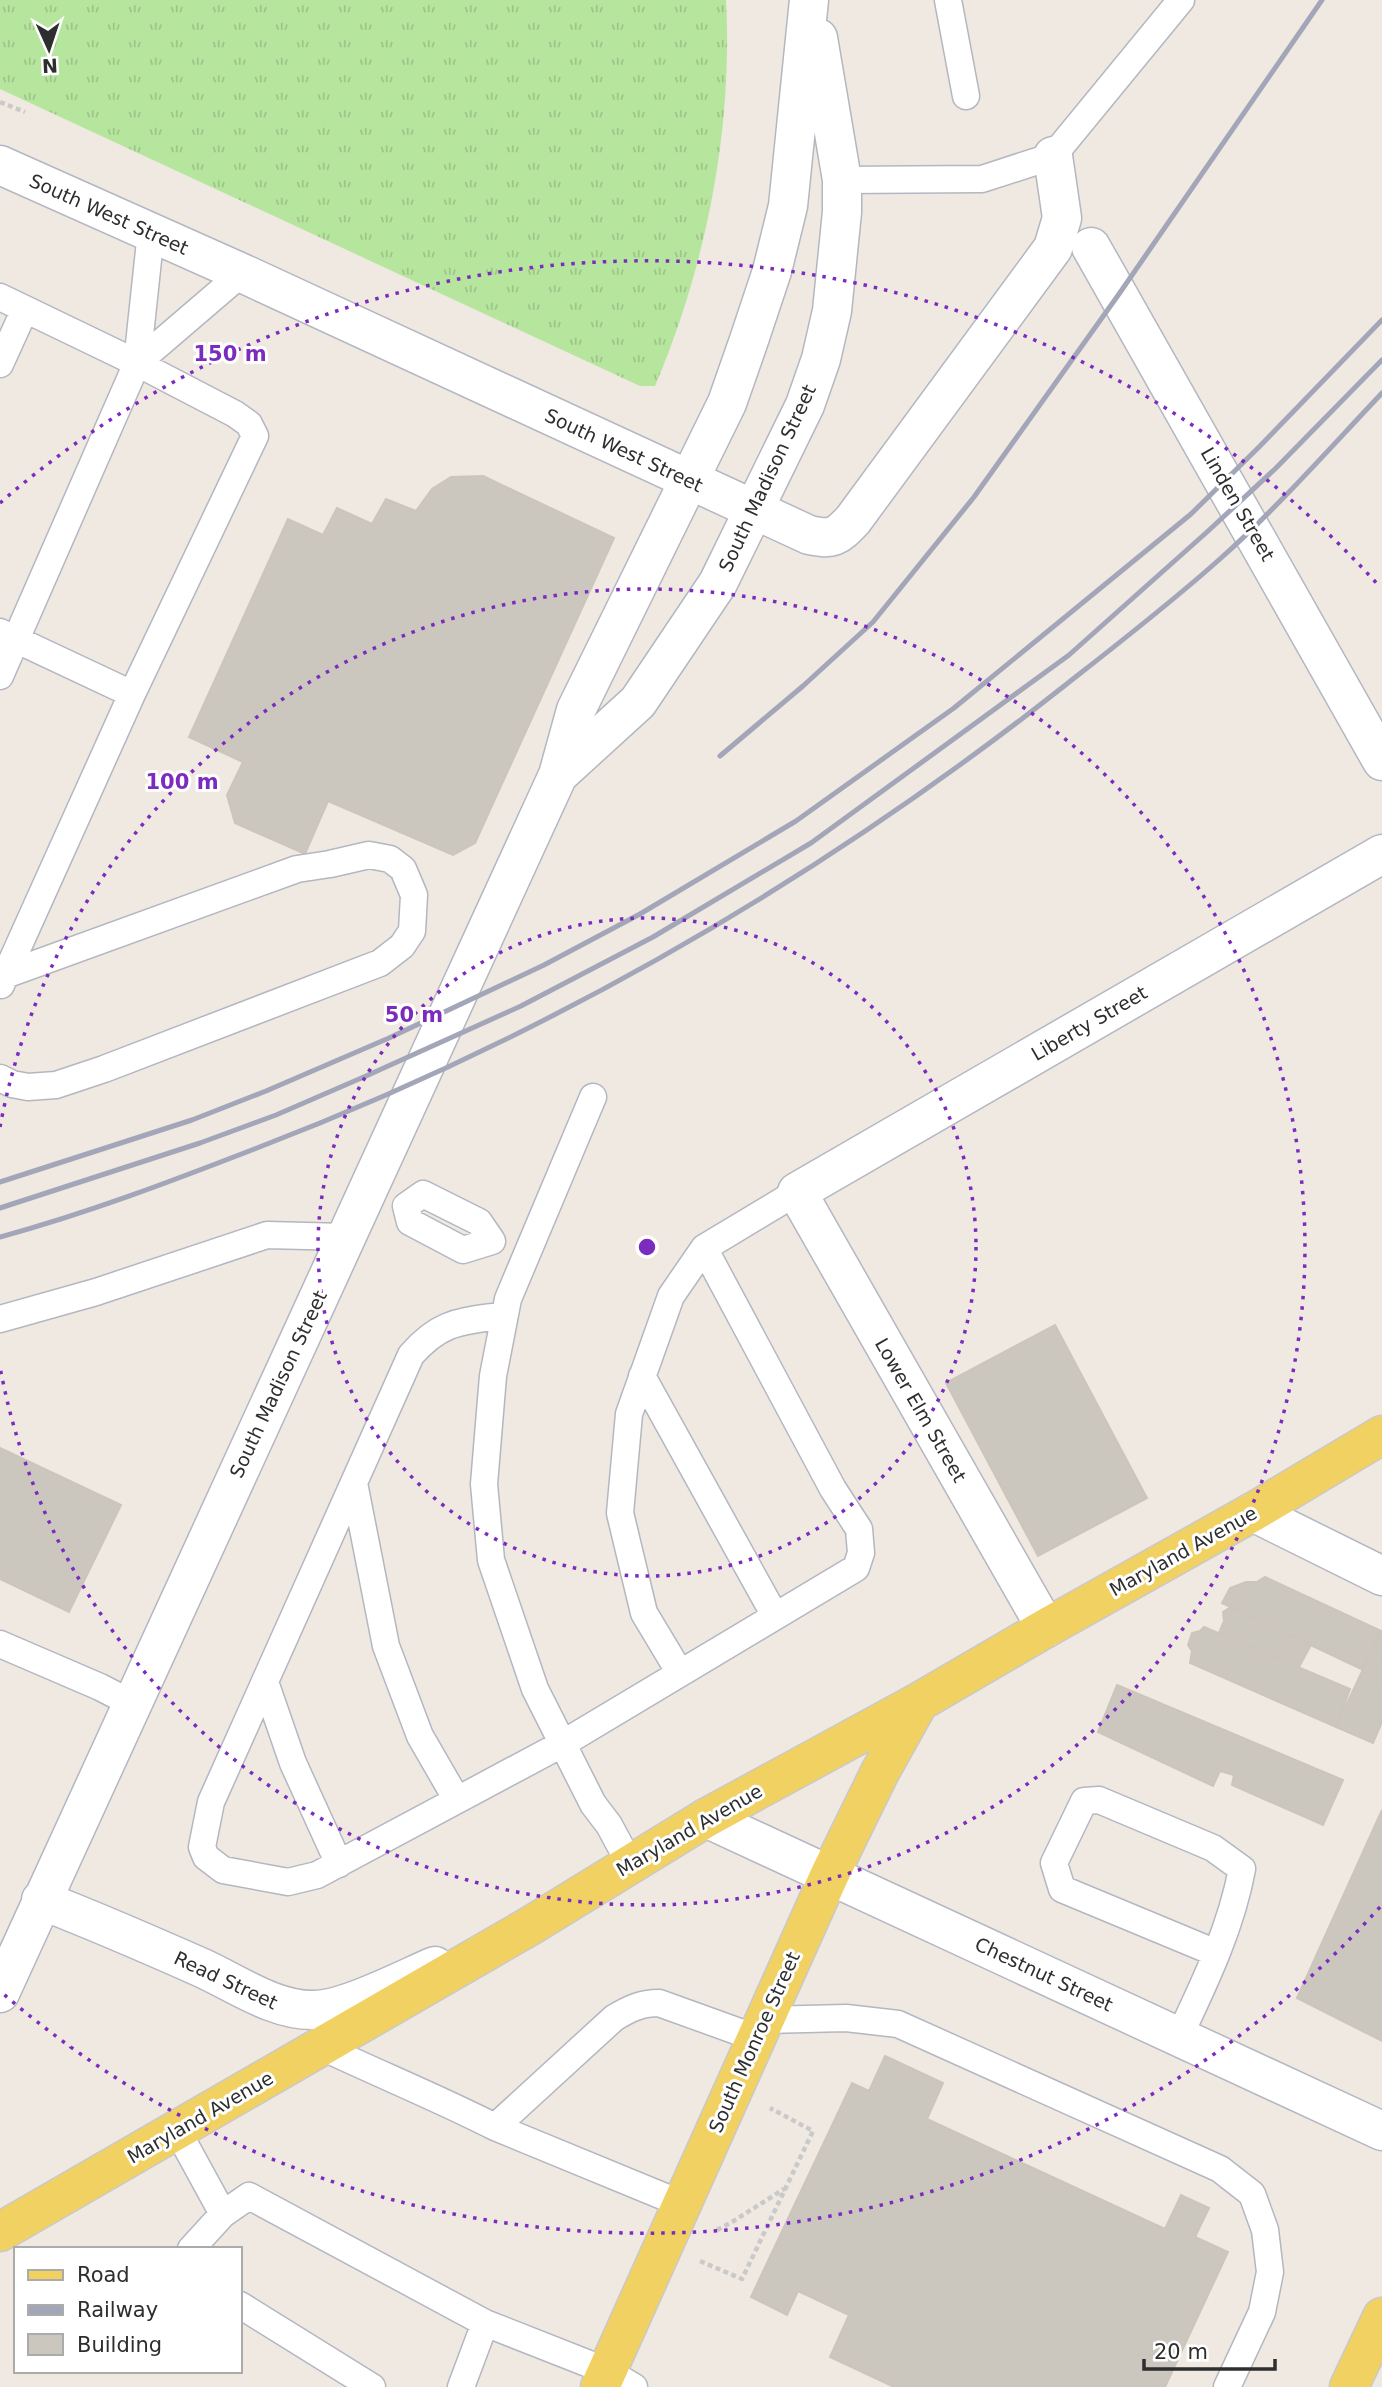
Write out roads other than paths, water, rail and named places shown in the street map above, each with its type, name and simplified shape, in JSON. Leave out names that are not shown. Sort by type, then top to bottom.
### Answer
[{"type":"main road","name":"Maryland Avenue","points":[[0,2232],[530,1926],[706,1818],[919,1702],[1253,1512],[1382,1435]]},
{"type":"main road","name":"South Monroe Street","points":[[613,2382],[682,2204],[830,1874],[880,1772],[919,1702]]},
{"type":"main road","points":[[1349,2387],[1382,2317]]},
{"type":"street","name":"South Madison Street","points":[[558,775],[638,702],[718,583],[805,405],[821,359],[832,311],[842,212],[842,180],[810,0]]},
{"type":"street","name":"South Madison Street","points":[[0,1993],[558,775],[576,710],[727,403],[772,271],[785,219],[810,0]]},
{"type":"street","name":"South West Street","points":[[0,165],[242,273],[753,510],[809,535],[824,538],[838,535],[853,520],[1053,248],[1062,218],[1053,156]]},
{"type":"street","name":"Linden Street","points":[[1091,247],[1382,761]]},
{"type":"street","name":"Liberty Street","points":[[797,1192],[1382,854]]},
{"type":"street","name":"Lower Elm Street","points":[[797,1192],[1046,1628]]},
{"type":"street","points":[[1253,1512],[1382,1576]]},
{"type":"street","name":"Chestnut Street","points":[[706,1818],[1382,2131]]},
{"type":"street","name":"Read Street","points":[[41,1900],[203,1968],[287,2007],[314,2010],[334,2009],[530,1926]]},
{"type":"lane","points":[[948,0],[966,96]]},
{"type":"lane","points":[[842,180],[982,179],[1053,156],[1181,0]]},
{"type":"lane","points":[[0,676],[8,636],[137,363],[152,232]]},
{"type":"lane","points":[[137,363],[242,273]]},
{"type":"lane","points":[[0,297],[235,414],[249,424],[255,436],[132,694],[3,981]]},
{"type":"lane","points":[[0,364],[24,309]]},
{"type":"lane","points":[[8,636],[132,694]]},
{"type":"lane","points":[[0,1078],[28,1087],[56,1085],[117,1065],[380,963],[402,946],[412,931],[414,895],[403,869],[390,859],[369,855],[297,869],[3,981]]},
{"type":"lane","points":[[593,1097],[508,1299],[493,1376],[484,1484],[491,1560],[536,1689],[593,1804],[609,1825],[630,1864]]},
{"type":"lane","points":[[367,1190],[406,1206],[410,1222],[463,1250],[492,1241],[527,1254]]},
{"type":"lane","points":[[680,1673],[644,1613],[620,1513],[629,1414],[671,1296],[704,1248],[797,1192]]},
{"type":"lane","points":[[0,1319],[96,1292],[267,1235],[345,1237]]},
{"type":"lane","points":[[505,1315],[444,1326],[427,1336],[411,1355],[211,1802],[202,1847],[206,1857],[223,1870],[288,1882],[317,1875],[562,1744],[856,1568],[861,1553],[859,1529],[833,1489],[704,1248]]},
{"type":"lane","points":[[642,1376],[775,1616]]},
{"type":"lane","points":[[354,1483],[386,1646],[421,1736],[457,1800]]},
{"type":"lane","points":[[7,1647],[131,1703]]},
{"type":"lane","points":[[265,1682],[293,1763],[339,1864]]},
{"type":"lane","points":[[1179,2037],[1216,1953],[1236,1903],[1242,1869],[1213,1849],[1099,1800],[1084,1801],[1054,1863],[1062,1889],[1216,1953]]},
{"type":"lane","points":[[495,2127],[614,2018],[647,2003],[659,2003],[761,2029],[846,2018],[898,2024],[1220,2169],[1252,2194],[1265,2230],[1270,2273],[1262,2312],[1227,2387]]},
{"type":"lane","points":[[322,2046],[495,2127],[682,2204]]},
{"type":"lane","points":[[177,2130],[223,2214]]},
{"type":"lane","points":[[193,2247],[223,2214],[249,2196],[485,2323],[613,2382]]},
{"type":"lane","points":[[242,2306],[372,2387]]},
{"type":"lane","points":[[461,2387],[485,2323]]},
{"type":"railway","points":[[720,756],[873,622],[974,497],[1119,294],[1322,0]]},
{"type":"railway","points":[[0,1182],[192,1120],[389,1038],[544,965],[640,914],[796,821],[954,708],[1191,514],[1382,320]]},
{"type":"railway","points":[[0,1208],[200,1143],[276,1115],[366,1076],[521,1006],[653,937],[811,843],[1069,655],[1275,469],[1382,360]]},
{"type":"railway","points":[[0,1237],[65,1218],[162,1184],[366,1104],[577,1003],[680,947],[780,886],[974,755],[1165,606],[1263,519],[1382,393]]}]
